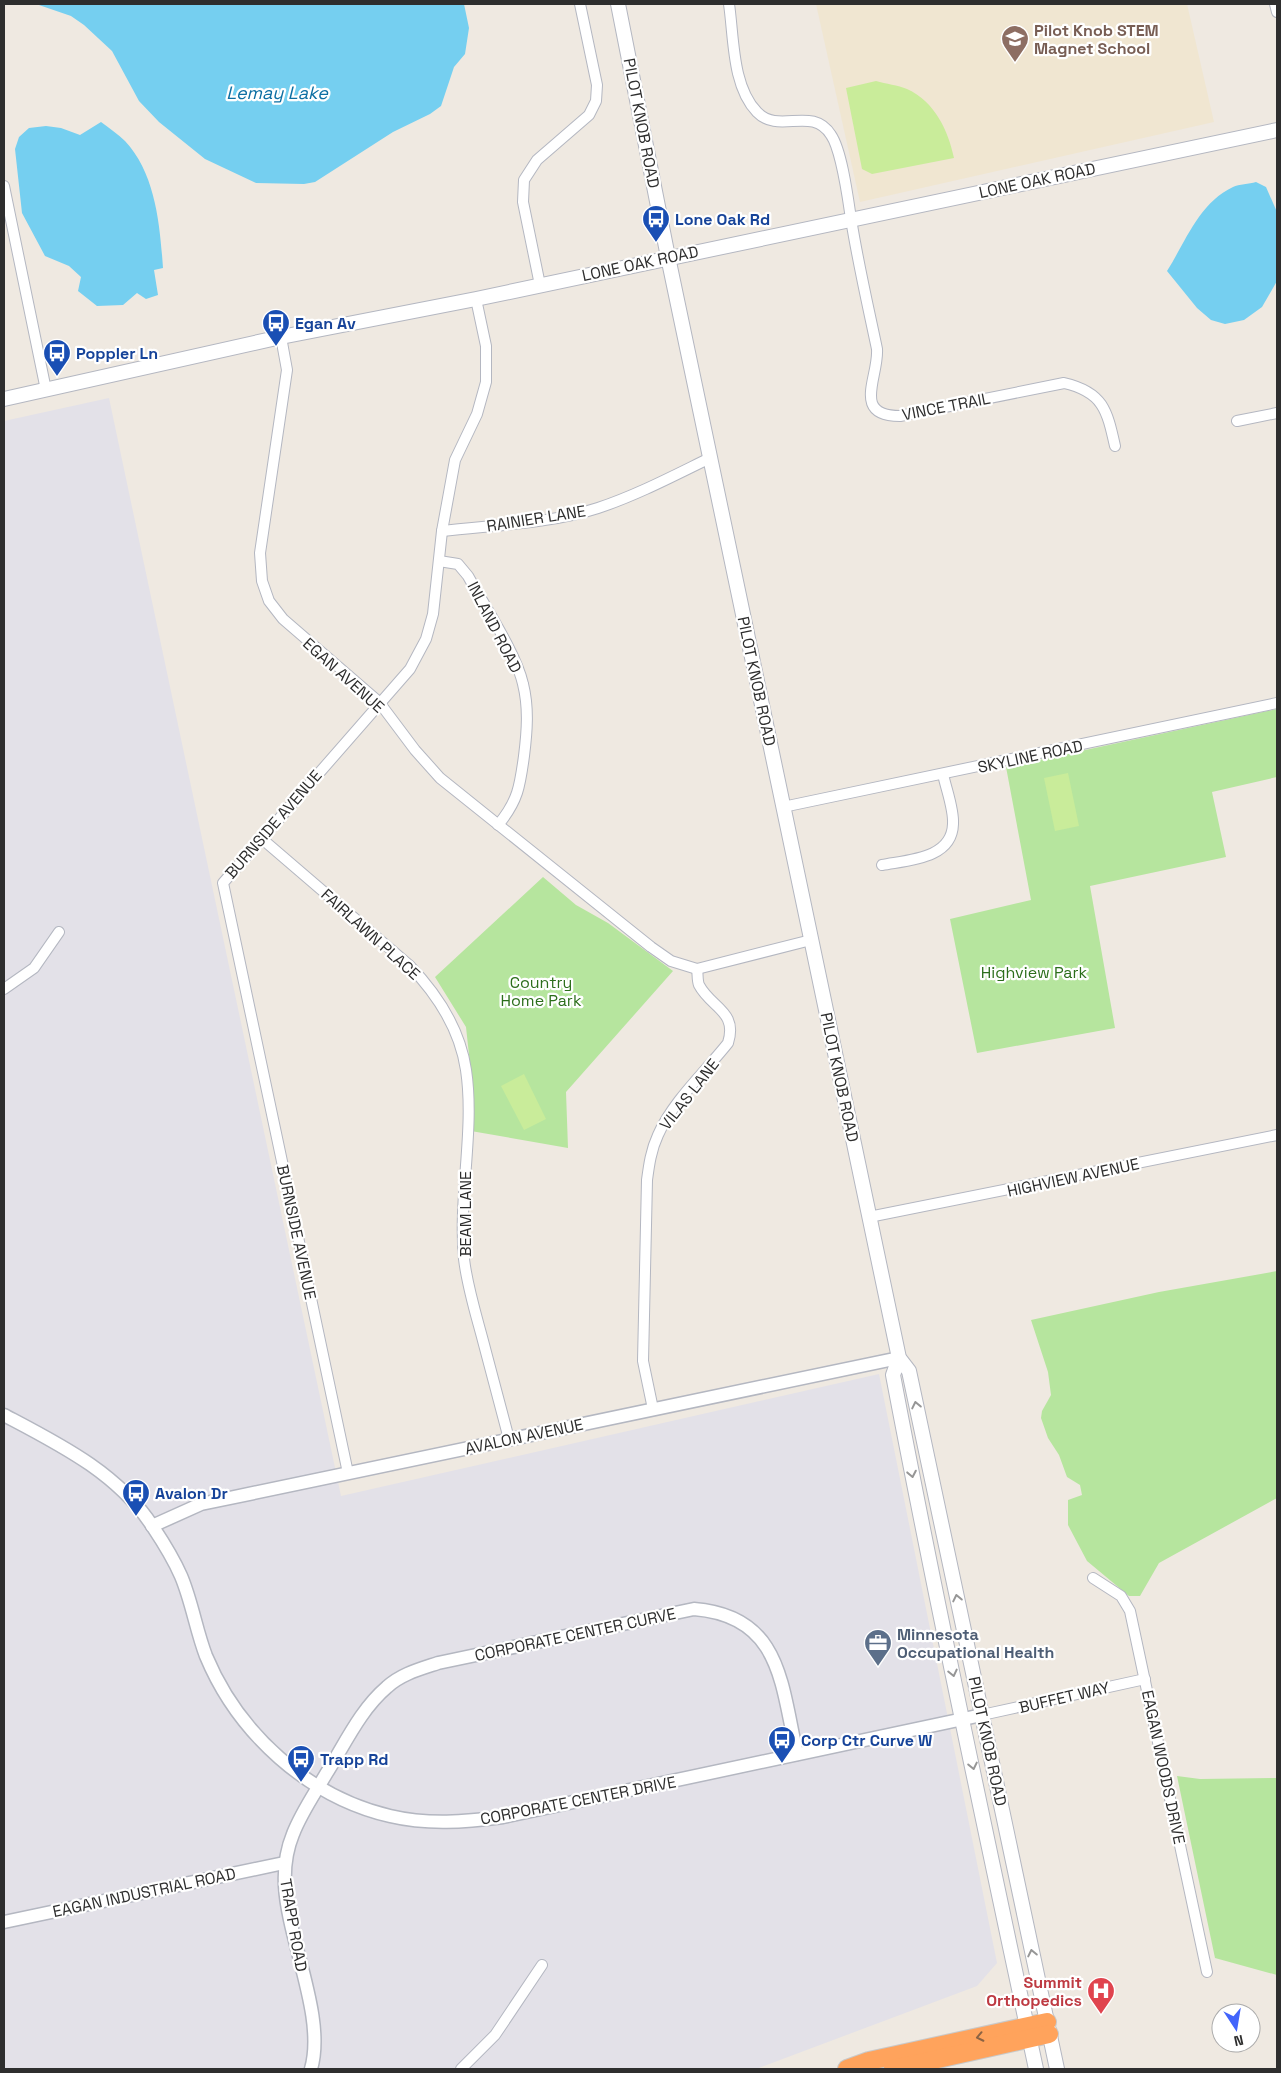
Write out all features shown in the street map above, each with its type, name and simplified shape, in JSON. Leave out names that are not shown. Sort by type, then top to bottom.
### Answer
[{"type":"highway","points":[[893,2069],[1048,2028]]},
{"type":"highway","points":[[848,2069],[869,2061],[1029,2033]]},
{"type":"main road","name":"PILOT KNOB ROAD","points":[[618,4],[668,257],[869,1217],[899,1358],[909,1372],[1056,2069]]},
{"type":"main road","name":"LONE OAK ROAD","points":[[4,399],[281,337],[540,285],[1277,130]]},
{"type":"main road","name":"PILOT KNOB ROAD","points":[[899,1358],[893,1375],[934,1591],[1036,2069]]},
{"type":"street","points":[[540,285],[523,202],[524,180],[537,160],[589,115],[596,101],[597,85],[580,4]]},
{"type":"street","points":[[729,4],[740,80],[749,101],[758,113],[770,121],[783,123],[810,120],[826,128],[835,144],[849,202],[851,219]]},
{"type":"street","points":[[1276,4],[1277,12]]},
{"type":"street","points":[[4,186],[46,390]]},
{"type":"street","name":"VINCE TRAIL","points":[[851,219],[877,349],[878,360],[870,390],[871,401],[877,410],[886,416],[900,416],[1064,383],[1080,387],[1102,403],[1115,446]]},
{"type":"street","name":"BURNSIDE AVENUE","points":[[348,1473],[222,882],[410,669],[426,639],[433,614],[442,531],[455,460],[477,414],[486,382],[486,346],[476,298]]},
{"type":"street","name":"EGAN AVENUE","points":[[281,337],[287,370],[260,553],[262,581],[269,601],[283,620],[379,702],[415,750],[440,778],[498,826],[671,961],[697,969]]},
{"type":"street","points":[[1237,421],[1277,413]]},
{"type":"street","name":"RAINIER LANE","points":[[442,531],[554,518],[596,509],[636,494],[710,458]]},
{"type":"street","name":"INLAND ROAD","points":[[439,561],[458,564],[468,576],[514,660],[524,684],[528,723],[520,790],[507,815],[498,826]]},
{"type":"street","name":"SKYLINE ROAD","points":[[783,807],[1277,703]]},
{"type":"street","points":[[882,865],[933,854],[948,843],[953,824],[943,774]]},
{"type":"street","name":"FAIRLAWN PLACE","points":[[261,838],[409,965],[429,987],[444,1009],[460,1044]]},
{"type":"street","points":[[4,989],[34,968],[59,932]]},
{"type":"street","points":[[697,969],[811,940]]},
{"type":"street","name":"VILAS LANE","points":[[653,1409],[643,1361],[647,1180],[650,1157],[658,1135],[670,1115],[728,1044],[732,1031],[727,1016],[699,984],[697,969]]},
{"type":"street","name":"BEAM LANE","points":[[460,1044],[466,1070],[468,1110],[462,1218],[464,1260],[472,1302],[509,1439]]},
{"type":"street","name":"HIGHVIEW AVENUE","points":[[869,1217],[1277,1135]]},
{"type":"street","name":"AVALON AVENUE","points":[[152,1526],[201,1504],[899,1358]]},
{"type":"street","name":"CORPORATE CENTER DRIVE","points":[[4,1415],[76,1453],[120,1488],[152,1526],[181,1577],[206,1656],[228,1700],[269,1749],[319,1787],[352,1804],[390,1816],[431,1822],[467,1822],[503,1817],[982,1715]]},
{"type":"street","points":[[906,1445],[924,1441]]},
{"type":"street","name":"EAGAN WOODS DRIVE","points":[[1093,1578],[1121,1596],[1130,1611],[1207,1972]]},
{"type":"street","name":"CORPORATE CENTER CURVE","points":[[319,1787],[367,1707],[388,1686],[412,1671],[438,1663],[694,1609],[714,1611],[734,1617],[752,1628],[766,1644],[778,1669],[797,1754]]},
{"type":"street","name":"BUFFET WAY","points":[[982,1715],[1145,1679]]},
{"type":"street","name":"TRAPP ROAD","points":[[311,2069],[315,2055],[314,2030],[284,1888],[284,1863],[293,1834],[319,1787]]},
{"type":"street","name":"EAGAN INDUSTRIAL ROAD","points":[[4,1922],[284,1863]]},
{"type":"street","points":[[461,2069],[495,2036],[542,1965]]},
{"type":"shaded area","name":"Pilot Knob STEM Magnet School","points":[[816,4],[1187,4],[1214,122],[860,202]]},
{"type":"shaded area","points":[[109,398],[341,1496],[879,1374],[997,1963],[977,1986],[756,2069],[4,2069],[4,421]]},
{"type":"green space","points":[[876,81],[900,86],[925,101],[933,109],[944,127],[954,158],[872,174],[862,169],[846,88]]},
{"type":"green space","name":"Highview Park","points":[[1277,709],[1277,777],[1212,792],[1226,857],[1090,886],[1115,1028],[977,1053],[950,919],[1031,900],[1006,767]]},
{"type":"green space","points":[[1068,773],[1079,826],[1055,831],[1044,778]]},
{"type":"green space","name":"Country Home Park","points":[[543,877],[576,905],[608,923],[673,971],[566,1092],[568,1148],[471,1131],[470,1064],[466,1027],[435,977]]},
{"type":"green space","points":[[524,1074],[546,1119],[524,1130],[501,1086]]},
{"type":"green space","points":[[1277,1271],[1277,1498],[1159,1563],[1140,1596],[1129,1596],[1087,1561],[1068,1525],[1068,1500],[1082,1495],[1080,1485],[1067,1477],[1059,1455],[1048,1438],[1041,1418],[1042,1411],[1051,1395],[1048,1372],[1031,1320],[1159,1292]]},
{"type":"green space","points":[[1177,1776],[1200,1779],[1277,1778],[1277,1975],[1215,1958]]},
{"type":"water","name":"Lemay Lake","points":[[36,4],[464,4],[469,28],[465,54],[454,67],[441,106],[430,114],[393,132],[315,182],[304,184],[256,183],[205,159],[159,122],[139,101],[112,51],[84,25],[71,16]]},
{"type":"water","points":[[101,122],[125,141],[144,169],[158,218],[163,268],[154,270],[158,295],[146,299],[137,293],[123,305],[97,306],[78,291],[81,277],[69,266],[45,256],[22,213],[15,149],[19,137],[29,128],[46,126],[61,128],[80,135]]},
{"type":"water","points":[[1256,182],[1266,187],[1277,212],[1277,281],[1262,307],[1244,320],[1225,324],[1211,320],[1197,308],[1167,271],[1194,224],[1211,203],[1233,187]]},
{"type":"place","name":"Pilot Knob STEM Magnet School","points":[[1015,63]]},
{"type":"place","name":"Lone Oak Rd","points":[[656,243]]},
{"type":"place","name":"Egan Av","points":[[276,347]]},
{"type":"place","name":"Poppler Ln","points":[[57,377]]},
{"type":"place","name":"Avalon Dr","points":[[136,1517]]},
{"type":"place","name":"Minnesota Occupational Health","points":[[878,1667]]},
{"type":"place","name":"Corp Ctr Curve W","points":[[782,1764]]},
{"type":"place","name":"Trapp Rd","points":[[301,1783]]},
{"type":"place","name":"Summit Orthopedics","points":[[1101,2015]]}]
